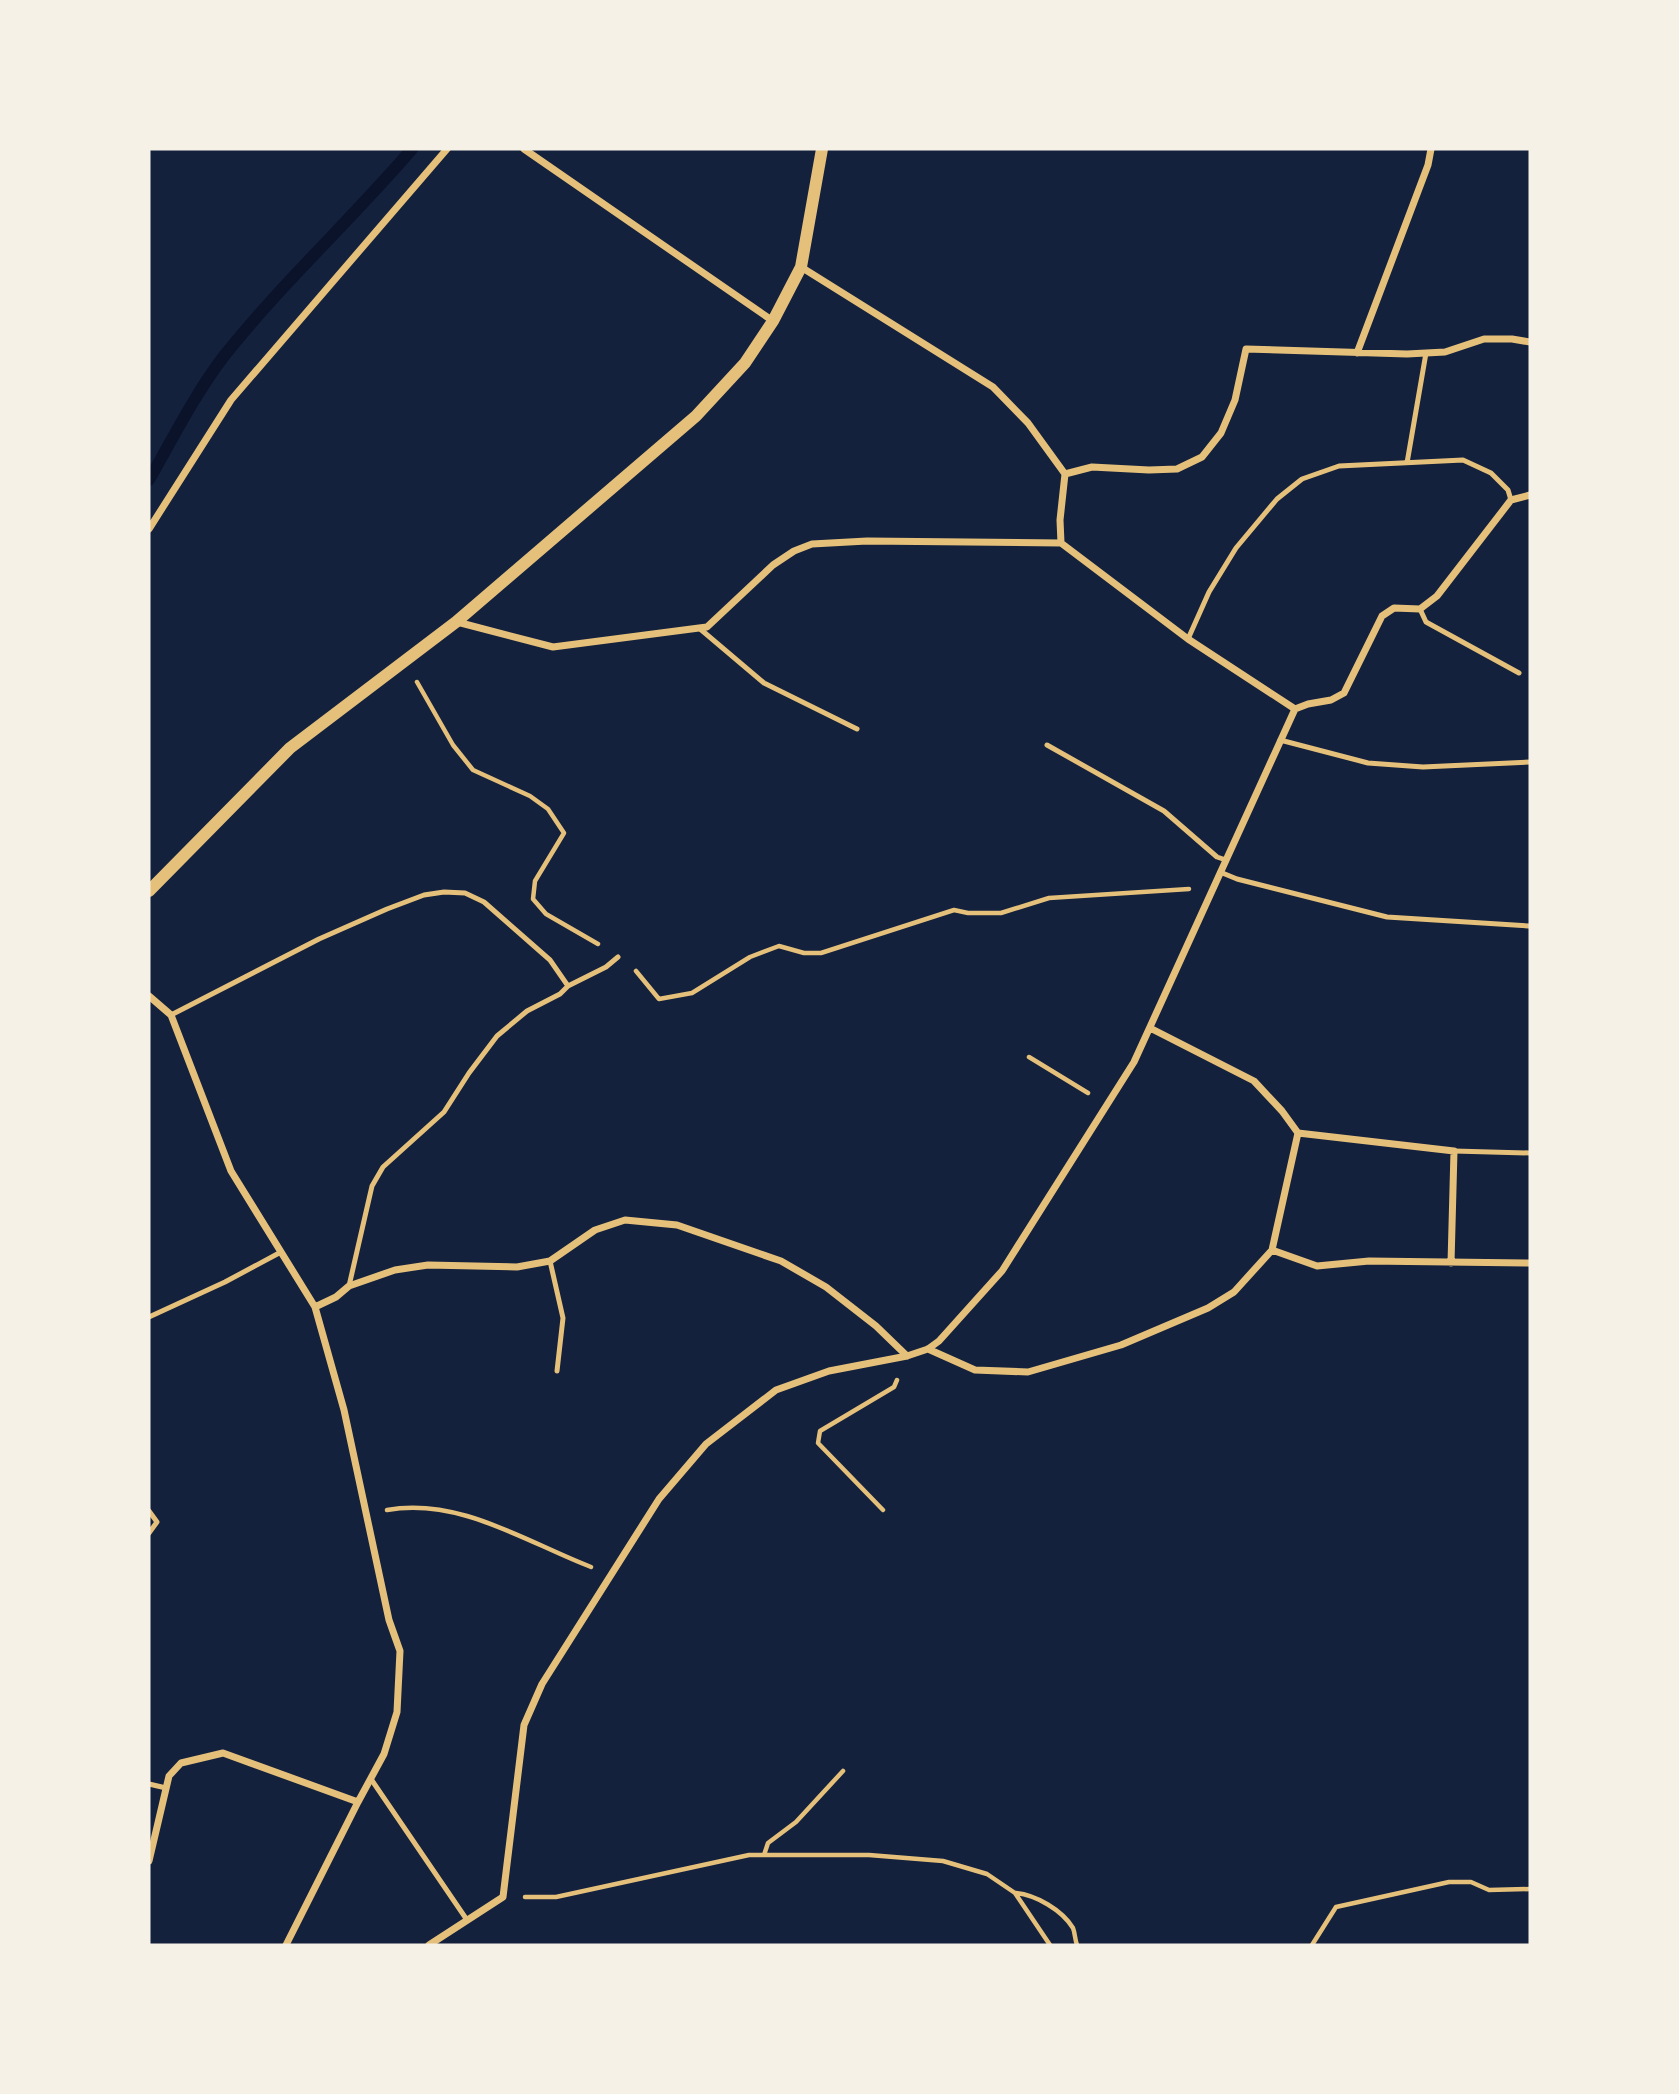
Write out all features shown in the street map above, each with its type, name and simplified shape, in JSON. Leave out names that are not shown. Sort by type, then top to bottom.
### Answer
[{"type":"street","points":[[149,529],[231,400],[447,149]]},
{"type":"street","points":[[524,149],[773,321]]},
{"type":"street","points":[[149,891],[290,748],[456,622],[696,416],[745,363],[773,321],[801,267],[822,149]]},
{"type":"street","points":[[1357,353],[1428,165],[1431,149]]},
{"type":"street","points":[[801,267],[993,387],[1028,422],[1065,474],[1060,520],[1061,543]]},
{"type":"street","points":[[1065,474],[1092,467],[1177,469],[1202,457],[1221,433],[1235,400],[1246,349],[1426,353],[1445,352],[1484,339],[1530,342]]},
{"type":"street","points":[[429,1945],[503,1897],[524,1725],[542,1685],[659,1499],[706,1444],[776,1390],[829,1371],[907,1356],[928,1349],[939,1341],[1002,1271],[1134,1062],[1295,709],[1331,701],[1344,692],[1382,616],[1394,608],[1420,609],[1437,596],[1511,500],[1530,495]]},
{"type":"street","points":[[456,622],[553,647],[707,627],[772,565],[794,551],[812,544],[867,541],[1061,543],[1188,639],[1295,709]]},
{"type":"street","points":[[149,996],[171,1015],[231,1171],[315,1307],[344,1410],[389,1620],[400,1651],[397,1712],[384,1754],[286,1945]]},
{"type":"street","points":[[1150,1028],[1254,1081],[1298,1133],[1454,1151],[1451,1263]]},
{"type":"street","points":[[928,1349],[975,1370],[1028,1372],[1121,1345],[1208,1308],[1234,1292],[1272,1250],[1298,1133]]},
{"type":"street","points":[[315,1307],[336,1297],[349,1286],[395,1270],[428,1265],[517,1267],[550,1261],[596,1230],[625,1220],[677,1225],[782,1261],[825,1287],[876,1326],[907,1356]]},
{"type":"street","points":[[1272,1250],[1317,1266],[1369,1261],[1530,1263]]},
{"type":"street","points":[[149,1861],[169,1776],[181,1763],[223,1753],[358,1802]]},
{"type":"lane","points":[[1407,463],[1426,353]]},
{"type":"lane","points":[[1188,639],[1209,592],[1236,548],[1278,499],[1302,480],[1339,466],[1463,460],[1491,473],[1508,490],[1511,500]]},
{"type":"lane","points":[[1420,609],[1426,622],[1518,673]]},
{"type":"lane","points":[[699,628],[764,683],[857,729]]},
{"type":"lane","points":[[1280,740],[1368,764],[1423,767],[1530,762]]},
{"type":"lane","points":[[1047,745],[1164,811],[1217,857],[1226,860]]},
{"type":"lane","points":[[1220,872],[1237,879],[1387,917],[1530,926]]},
{"type":"lane","points":[[171,1015],[342,929],[424,895],[444,892],[465,893],[484,902],[550,960],[568,986]]},
{"type":"lane","points":[[349,1286],[372,1186],[383,1167],[444,1112],[497,1036],[527,1011],[561,994],[568,986],[606,967],[618,957]]},
{"type":"lane","points":[[1454,1151],[1530,1153]]},
{"type":"lane","points":[[149,1317],[225,1282],[281,1252]]},
{"type":"lane","points":[[550,1261],[563,1318],[557,1371]]},
{"type":"lane","points":[[149,1511],[158,1522],[149,1533]]},
{"type":"lane","points":[[371,1779],[467,1920]]},
{"type":"lane","points":[[149,1784],[166,1788]]},
{"type":"path","points":[[405,662],[453,745],[473,770],[530,796],[548,809],[565,833],[535,881],[533,899],[546,914],[633,966],[659,999],[692,993],[750,957],[779,946],[804,953],[821,953],[954,910],[968,913],[1001,913],[1049,898],[1177,889],[1190,889],[1210,896]]},
{"type":"path","points":[[1029,1058],[1107,1104]]},
{"type":"path","points":[[883,1510],[818,1443],[820,1431],[894,1387],[907,1356]]},
{"type":"path","points":[[365,1514],[400,1507],[432,1508],[493,1524],[611,1575]]},
{"type":"path","points":[[764,1855],[768,1843],[796,1822],[844,1771]]},
{"type":"path","points":[[503,1897],[556,1898],[749,1855],[869,1855],[943,1861],[987,1874],[1015,1893],[1050,1945]]},
{"type":"path","points":[[1312,1945],[1336,1907],[1449,1882],[1471,1882],[1489,1890],[1530,1889]]},
{"type":"path","points":[[1015,1893],[1031,1894],[1052,1907],[1073,1928],[1077,1945]]},
{"type":"waterway","points":[[149,480],[194,401],[224,356],[269,303],[412,149]]}]
